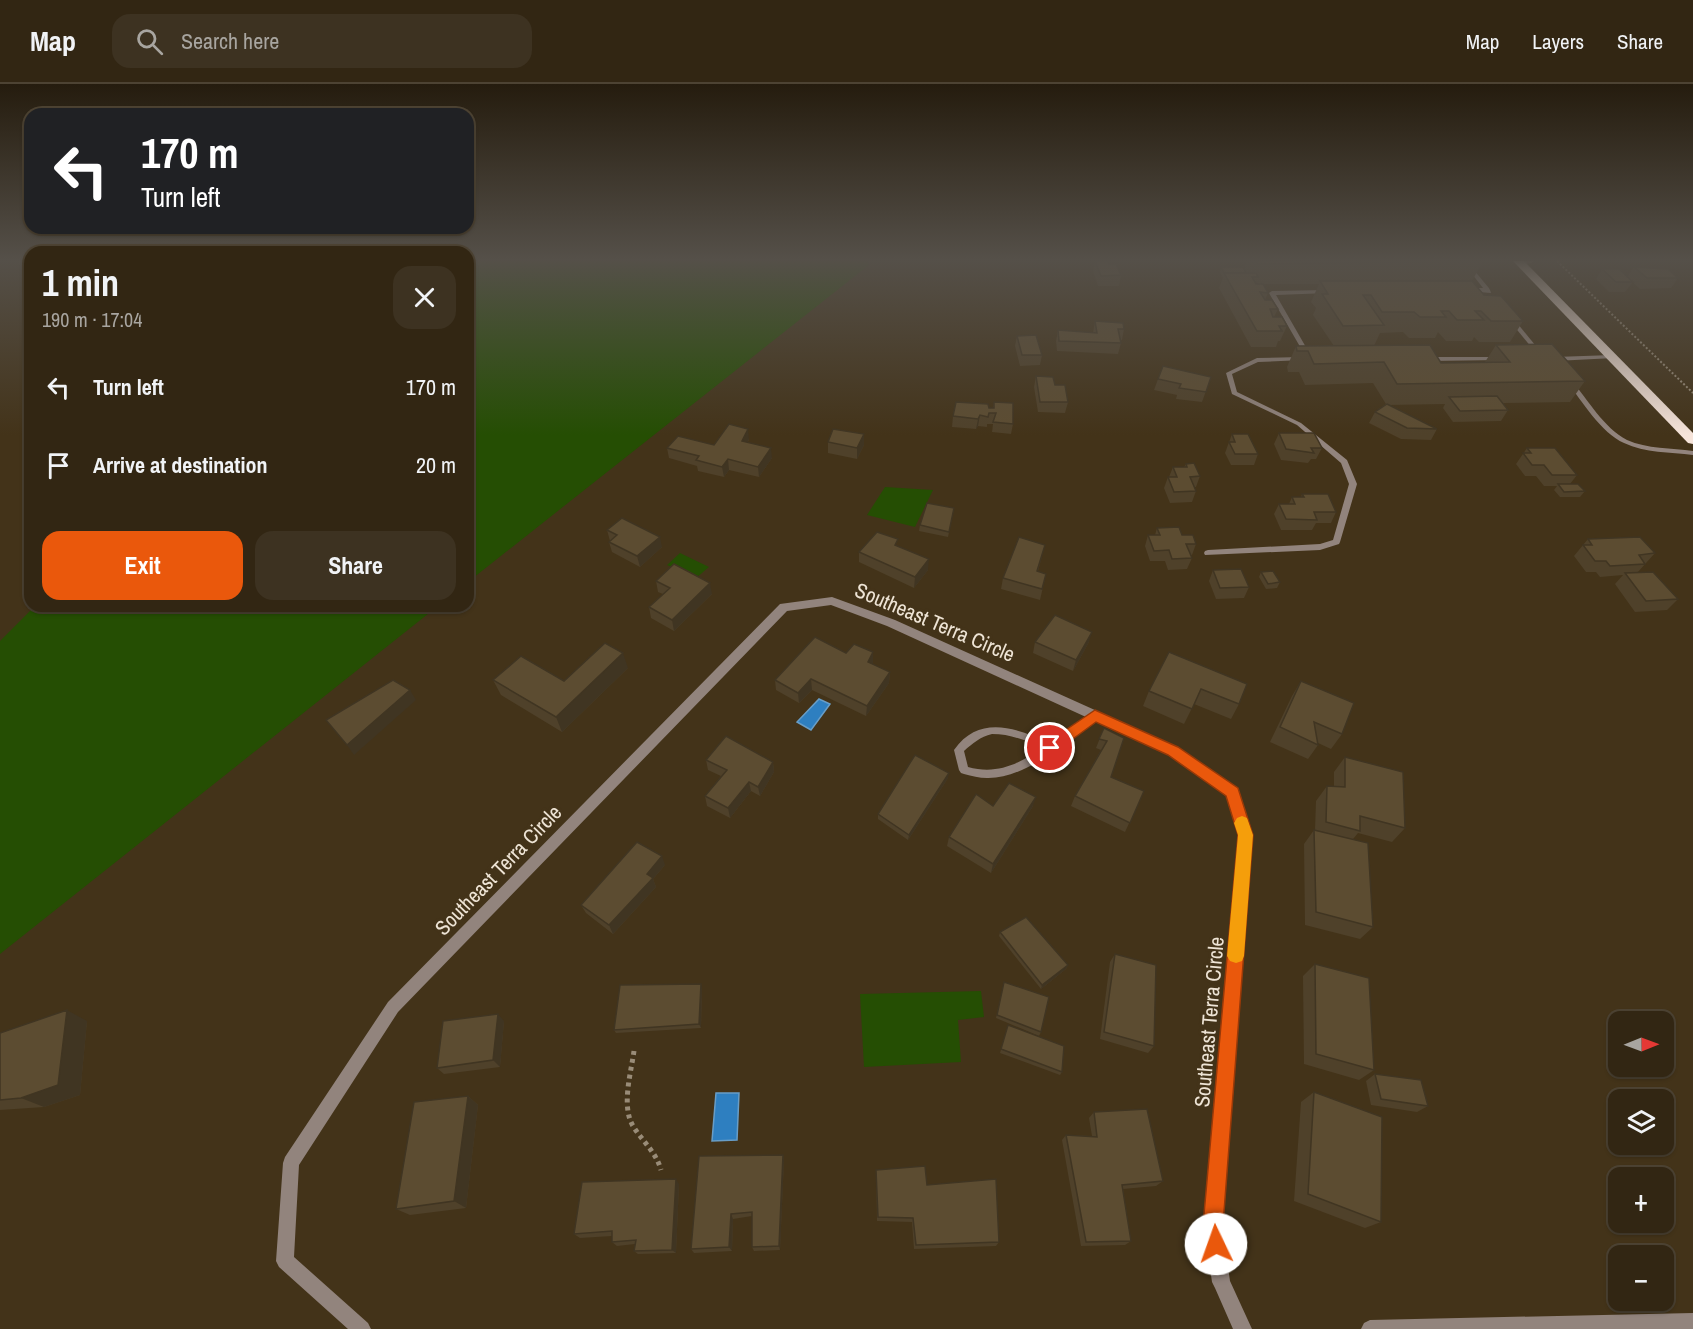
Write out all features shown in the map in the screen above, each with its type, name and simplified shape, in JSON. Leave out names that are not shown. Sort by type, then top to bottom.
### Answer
[{"type":"highway","points":[[1575,319],[1693,440]]},
{"type":"street","name":"Southeast Terra Circle","points":[[362,1329],[285,1261],[291,1163],[393,1007],[784,608],[832,601],[891,623],[1173,751],[1233,792],[1246,835],[1213,1225],[1221,1282],[1243,1329]]},
{"type":"street","points":[[1370,1329],[1693,1322]]},
{"type":"lane","points":[[1287,319],[1309,358]]},
{"type":"lane","points":[[1512,319],[1548,359],[1558,366]]},
{"type":"lane","points":[[1532,359],[1612,357]]},
{"type":"lane","points":[[1208,553],[1320,547],[1336,542],[1353,484],[1344,462],[1299,424],[1234,393],[1229,373],[1257,360],[1321,359]]},
{"type":"lane","points":[[1426,359],[1509,359]]},
{"type":"lane","points":[[1564,374],[1622,440],[1637,445],[1693,453]]},
{"type":"lane","points":[[1050,748],[1005,730],[985,731],[970,738],[959,750],[964,770],[980,776],[1000,775],[1018,768],[1050,748],[1095,716]]},
{"type":"path","points":[[1617,319],[1693,393]]},
{"type":"path","points":[[634,1051],[628,1116],[644,1141],[659,1157],[661,1170]]},
{"type":"green space","points":[[474,319],[801,319],[474,577]]},
{"type":"green space","points":[[885,487],[933,490],[915,527],[867,515]]},
{"type":"green space","points":[[680,553],[709,567],[696,578],[667,565]]},
{"type":"green space","points":[[29,612],[430,612],[0,954],[0,641]]},
{"type":"green space","points":[[981,991],[984,1017],[958,1020],[961,1062],[864,1067],[860,994]]},
{"type":"water","points":[[819,699],[830,704],[811,730],[797,722]]},
{"type":"water","points":[[716,1093],[739,1093],[737,1140],[712,1141]]},
{"type":"building","points":[[1250,319],[1283,319],[1287,326],[1279,326],[1282,331],[1257,331]]},
{"type":"building","points":[[1338,319],[1380,319],[1384,325],[1343,326]]},
{"type":"building","points":[[1456,319],[1484,320],[1457,320]]},
{"type":"building","points":[[1489,319],[1521,319],[1523,321]]},
{"type":"building","points":[[1095,321],[1123,323],[1124,329],[1118,329],[1121,343],[1059,341],[1058,330],[1097,333]]},
{"type":"building","points":[[1036,335],[1042,355],[1022,355],[1017,336]]},
{"type":"building","points":[[1552,344],[1585,381],[1397,384],[1384,362],[1314,364],[1308,351],[1297,351],[1296,346],[1430,345],[1441,363],[1510,362],[1496,345]]},
{"type":"building","points":[[1163,366],[1211,377],[1206,392],[1179,388],[1181,384],[1158,379]]},
{"type":"building","points":[[1036,376],[1053,377],[1055,385],[1065,385],[1068,402],[1040,402]]},
{"type":"building","points":[[1497,396],[1508,410],[1460,411],[1449,397]]},
{"type":"building","points":[[956,402],[988,404],[989,408],[994,408],[994,402],[1013,403],[1013,424],[993,422],[996,413],[989,413],[988,417],[980,415],[978,419],[953,416]]},
{"type":"building","points":[[1387,404],[1437,429],[1407,428],[1375,412]]},
{"type":"building","points":[[729,424],[748,429],[742,441],[771,448],[758,467],[728,459],[722,467],[696,460],[699,456],[667,448],[678,436],[714,445]]},
{"type":"building","points":[[833,429],[864,434],[857,448],[828,442]]},
{"type":"building","points":[[1279,433],[1314,433],[1322,448],[1311,448],[1314,453],[1286,449]]},
{"type":"building","points":[[1232,434],[1248,434],[1258,454],[1235,454],[1229,442],[1235,442]]},
{"type":"building","points":[[1527,448],[1555,448],[1577,475],[1552,475],[1544,465],[1532,465],[1523,453],[1531,453]]},
{"type":"building","points":[[1194,463],[1200,476],[1190,477],[1196,491],[1174,492],[1168,477],[1177,477],[1173,467],[1187,467],[1186,464]]},
{"type":"building","points":[[1558,484],[1578,484],[1585,491],[1564,492]]},
{"type":"building","points":[[1302,494],[1328,494],[1336,512],[1314,512],[1317,520],[1286,519],[1279,504],[1295,504],[1292,497],[1304,497]]},
{"type":"building","points":[[927,503],[954,508],[949,532],[920,525]]},
{"type":"building","points":[[622,518],[660,537],[637,556],[609,542],[617,535],[607,530]]},
{"type":"building","points":[[1179,527],[1182,535],[1193,535],[1196,544],[1186,544],[1192,558],[1172,559],[1169,550],[1154,551],[1148,535],[1160,535],[1157,528]]},
{"type":"building","points":[[877,532],[898,539],[895,545],[929,559],[915,577],[859,552]]},
{"type":"building","points":[[1019,537],[1045,545],[1037,571],[1046,574],[1042,589],[1003,578]]},
{"type":"building","points":[[1640,537],[1655,553],[1639,555],[1645,564],[1610,566],[1606,561],[1595,561],[1583,545],[1592,545],[1588,539]]},
{"type":"building","points":[[674,564],[710,583],[672,620],[649,607],[670,588],[656,581]]},
{"type":"building","points":[[1241,569],[1249,587],[1220,588],[1213,570]]},
{"type":"building","points":[[1273,571],[1280,582],[1268,584],[1261,572]]},
{"type":"building","points":[[1653,572],[1678,599],[1646,601],[1625,573]]},
{"type":"building","points":[[1055,615],[1092,632],[1076,660],[1035,642]]},
{"type":"building","points":[[815,637],[846,653],[854,644],[873,652],[868,662],[890,672],[867,706],[811,679],[798,693],[775,680]]},
{"type":"building","points":[[605,643],[623,653],[556,717],[493,680],[521,656],[564,681]]},
{"type":"building","points":[[1169,652],[1247,684],[1239,704],[1201,689],[1192,709],[1149,691]]},
{"type":"building","points":[[393,680],[410,690],[347,745],[326,720]]},
{"type":"building","points":[[1301,681],[1354,703],[1342,734],[1314,722],[1318,745],[1280,727]]},
{"type":"building","points":[[1104,728],[1124,738],[1111,777],[1144,791],[1130,823],[1075,796],[1107,741],[1099,739]]},
{"type":"building","points":[[726,736],[773,762],[758,787],[749,782],[728,808],[705,796],[727,770],[706,760]]},
{"type":"building","points":[[915,755],[949,773],[909,835],[878,814]]},
{"type":"building","points":[[1345,757],[1403,772],[1405,828],[1360,816],[1360,831],[1326,822],[1327,786],[1345,787]]},
{"type":"building","points":[[1009,783],[1036,797],[993,864],[949,837],[976,794],[993,806]]},
{"type":"building","points":[[1314,830],[1368,843],[1373,927],[1316,912]]},
{"type":"building","points":[[637,842],[662,856],[647,874],[653,878],[609,925],[581,905]]},
{"type":"building","points":[[1026,917],[1068,965],[1042,985],[1000,932]]},
{"type":"building","points":[[1115,954],[1156,965],[1154,1046],[1104,1032]]},
{"type":"building","points":[[1315,964],[1369,978],[1374,1070],[1316,1054]]},
{"type":"building","points":[[1004,982],[1049,997],[1041,1032],[997,1015]]},
{"type":"building","points":[[701,984],[699,1024],[614,1030],[620,985]]},
{"type":"building","points":[[67,1010],[58,1085],[21,1098],[0,1100],[0,1033]]},
{"type":"building","points":[[498,1014],[493,1060],[437,1068],[443,1021]]},
{"type":"building","points":[[1008,1025],[1064,1046],[1062,1072],[1001,1049]]},
{"type":"building","points":[[1375,1074],[1421,1080],[1428,1106],[1381,1099]]},
{"type":"building","points":[[1314,1092],[1382,1117],[1381,1222],[1308,1194]]},
{"type":"building","points":[[468,1096],[454,1201],[396,1209],[414,1102]]},
{"type":"building","points":[[1147,1109],[1163,1181],[1122,1185],[1131,1241],[1086,1242],[1066,1135],[1097,1137],[1094,1112]]},
{"type":"building","points":[[783,1155],[779,1246],[752,1247],[752,1212],[731,1214],[729,1247],[691,1249],[699,1156]]},
{"type":"building","points":[[925,1166],[927,1185],[996,1179],[999,1242],[916,1245],[913,1218],[878,1217],[876,1170]]},
{"type":"building","points":[[676,1179],[672,1250],[634,1251],[636,1240],[612,1242],[612,1231],[574,1234],[582,1182]]},
{"type":"slow traffic","points":[[1236,956],[1246,835],[1242,823]]},
{"type":"route","points":[[1050,748],[1095,716],[1173,751],[1233,792],[1246,835],[1213,1225],[1216,1244]]}]
